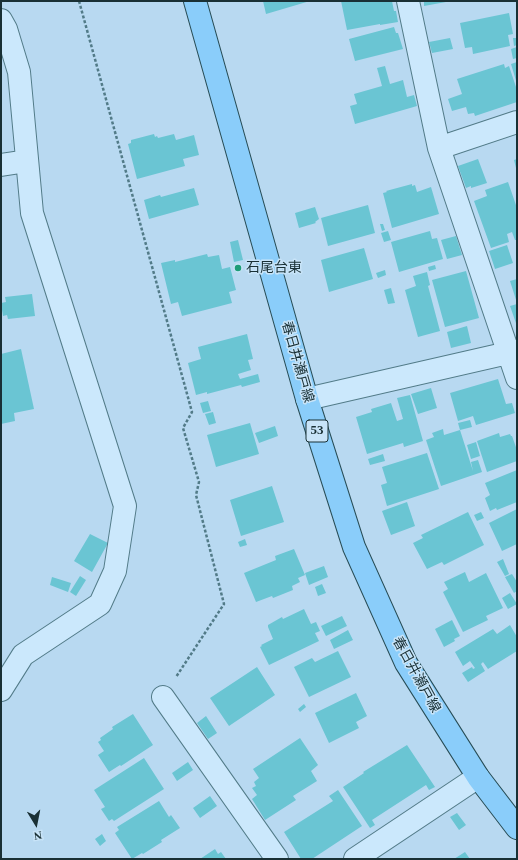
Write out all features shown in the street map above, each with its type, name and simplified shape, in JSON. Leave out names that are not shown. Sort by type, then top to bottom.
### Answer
[{"type":"main road","name":"春日井瀬戸線","points":[[195,1],[307,399],[354,547],[406,663],[478,777],[517,828]]},
{"type":"street","points":[[408,1],[439,148],[512,352],[517,378]]},
{"type":"street","points":[[1,20],[6,29],[19,72],[32,213],[125,506],[114,571],[100,604],[23,655],[1,690]]},
{"type":"street","points":[[439,148],[517,122]]},
{"type":"street","points":[[1,164],[27,162]]},
{"type":"street","points":[[307,399],[512,352]]},
{"type":"street","points":[[163,697],[277,859]]},
{"type":"street","points":[[355,859],[478,777]]},
{"type":"path","points":[[79,1],[192,412],[183,428],[199,482],[196,495],[224,604],[163,697]]},
{"type":"building","points":[[263,1],[310,1],[266,14]]},
{"type":"building","points":[[341,1],[392,1],[398,22],[347,30]]},
{"type":"building","points":[[424,1],[446,1],[446,2],[424,6]]},
{"type":"building","points":[[509,13],[513,34],[508,35],[510,46],[473,54],[472,47],[465,48],[460,23]]},
{"type":"building","points":[[394,27],[396,33],[398,33],[403,49],[355,61],[349,39]]},
{"type":"building","points":[[450,38],[453,49],[432,53],[429,42]]},
{"type":"building","points":[[513,38],[517,38],[517,45],[514,46]]},
{"type":"building","points":[[517,47],[517,58],[513,59],[511,49]]},
{"type":"building","points":[[517,62],[517,84],[511,64]]},
{"type":"building","points":[[504,64],[505,68],[509,66],[517,90],[517,102],[475,116],[474,113],[468,114],[466,107],[452,111],[448,99],[462,94],[457,79]]},
{"type":"building","points":[[385,66],[390,84],[403,80],[407,97],[414,95],[417,106],[355,124],[350,106],[357,104],[354,94],[382,86],[377,68]]},
{"type":"building","points":[[154,134],[155,137],[157,136],[158,138],[174,134],[176,140],[194,135],[199,155],[183,159],[185,166],[137,179],[128,144],[131,143],[131,140]]},
{"type":"building","points":[[478,159],[487,183],[466,188],[458,166]]},
{"type":"building","points":[[517,159],[517,172],[514,160]]},
{"type":"building","points":[[508,182],[517,208],[517,240],[515,240],[512,232],[507,234],[509,242],[491,248],[474,201],[487,196],[485,190]]},
{"type":"building","points":[[412,184],[412,186],[415,185],[417,192],[431,187],[439,214],[392,228],[383,193]]},
{"type":"building","points":[[194,188],[199,205],[149,219],[144,200]]},
{"type":"building","points":[[368,205],[375,233],[328,246],[321,218]]},
{"type":"building","points":[[315,207],[319,219],[315,222],[316,223],[299,228],[295,213]]},
{"type":"building","points":[[380,224],[383,224],[385,230],[382,231]]},
{"type":"building","points":[[388,231],[391,240],[384,242],[381,233]]},
{"type":"building","points":[[430,231],[432,239],[437,238],[443,259],[399,272],[391,242]]},
{"type":"building","points":[[456,236],[462,255],[447,259],[441,240]]},
{"type":"building","points":[[238,240],[243,260],[234,262],[230,242]]},
{"type":"building","points":[[507,245],[513,263],[495,269],[489,251]]},
{"type":"building","points":[[364,248],[373,279],[329,292],[321,260]]},
{"type":"building","points":[[207,254],[208,257],[219,255],[222,269],[230,267],[236,290],[229,292],[232,303],[182,316],[178,302],[171,304],[161,263],[175,260],[175,262]]},
{"type":"building","points":[[435,265],[436,269],[429,271],[428,267]]},
{"type":"building","points":[[385,270],[386,275],[378,278],[376,273]]},
{"type":"building","points":[[466,271],[479,318],[445,327],[432,280]]},
{"type":"building","points":[[427,272],[430,285],[428,286],[440,331],[418,337],[405,290],[416,286],[413,276]]},
{"type":"building","points":[[517,279],[517,303],[510,281]]},
{"type":"building","points":[[391,288],[395,303],[388,304],[384,290]]},
{"type":"building","points":[[32,294],[35,316],[8,319],[7,315],[3,316],[1,303],[6,302],[5,297]]},
{"type":"building","points":[[517,304],[517,326],[510,306]]},
{"type":"building","points":[[467,326],[471,343],[451,348],[447,332]]},
{"type":"building","points":[[247,334],[253,359],[248,360],[251,370],[238,374],[240,379],[258,374],[260,382],[242,387],[241,385],[207,394],[207,392],[196,395],[188,363],[201,359],[198,347]]},
{"type":"building","points":[[21,349],[34,409],[14,413],[15,421],[1,424],[1,354]]},
{"type":"building","points":[[498,379],[506,404],[512,403],[515,413],[476,425],[473,416],[458,421],[450,393]]},
{"type":"building","points":[[431,388],[437,408],[418,414],[411,394]]},
{"type":"building","points":[[410,395],[423,441],[404,447],[403,443],[367,454],[356,417],[372,412],[371,409],[391,403],[397,421],[403,419],[397,398]]},
{"type":"building","points":[[208,401],[211,411],[203,413],[200,403]]},
{"type":"building","points":[[213,412],[216,423],[209,425],[205,414]]},
{"type":"building","points":[[470,420],[472,427],[460,430],[458,423]]},
{"type":"building","points":[[250,423],[259,454],[216,467],[207,435]]},
{"type":"building","points":[[275,426],[278,436],[259,443],[255,433]]},
{"type":"building","points":[[443,429],[444,435],[460,430],[473,471],[471,462],[478,460],[482,472],[441,486],[426,440],[434,437],[432,433]]},
{"type":"building","points":[[499,433],[500,437],[510,434],[512,436],[517,450],[517,461],[487,472],[477,441]]},
{"type":"building","points":[[476,442],[480,456],[471,459],[467,445]]},
{"type":"building","points":[[427,453],[439,489],[387,506],[381,485],[387,483],[382,467]]},
{"type":"building","points":[[383,454],[385,461],[370,465],[368,459]]},
{"type":"building","points":[[517,470],[517,502],[497,510],[496,508],[490,511],[485,498],[490,495],[485,483]]},
{"type":"building","points":[[272,486],[284,522],[241,536],[230,500]]},
{"type":"building","points":[[407,502],[415,526],[391,535],[382,511]]},
{"type":"building","points":[[517,509],[517,544],[502,551],[489,523]]},
{"type":"building","points":[[468,512],[484,545],[444,565],[442,562],[427,569],[413,543],[423,538],[421,535]]},
{"type":"building","points":[[481,512],[484,518],[477,521],[474,515]]},
{"type":"building","points":[[90,534],[108,543],[92,572],[74,561]]},
{"type":"building","points":[[245,539],[247,545],[240,547],[238,542]]},
{"type":"building","points":[[294,549],[305,575],[298,578],[300,582],[292,586],[293,590],[273,598],[272,596],[256,602],[244,573],[276,560],[275,556]]},
{"type":"building","points":[[503,559],[509,574],[505,576],[497,562]]},
{"type":"building","points":[[324,566],[328,577],[309,585],[305,573]]},
{"type":"building","points":[[465,572],[469,582],[486,573],[503,608],[486,616],[488,620],[463,632],[443,592],[448,589],[444,582]]},
{"type":"building","points":[[512,574],[517,582],[517,591],[514,593],[505,577]]},
{"type":"building","points":[[80,576],[86,580],[76,596],[70,592]]},
{"type":"building","points":[[52,577],[71,583],[68,592],[50,585]]},
{"type":"building","points":[[322,584],[326,593],[318,596],[315,587]]},
{"type":"building","points":[[510,593],[517,604],[508,609],[502,598]]},
{"type":"building","points":[[304,609],[311,624],[316,622],[320,631],[315,633],[319,641],[269,665],[260,647],[273,639],[268,625],[282,617],[283,619]]},
{"type":"building","points":[[342,616],[347,626],[326,636],[321,626]]},
{"type":"building","points":[[452,620],[460,636],[454,639],[455,641],[444,647],[435,629]]},
{"type":"building","points":[[510,625],[517,637],[517,651],[488,669],[483,662],[481,664],[485,671],[468,682],[462,673],[472,667],[473,669],[475,668],[470,661],[463,666],[455,652],[493,629],[497,634]]},
{"type":"building","points":[[348,630],[353,640],[334,649],[330,640]]},
{"type":"building","points":[[338,651],[351,677],[309,697],[294,667],[312,658],[315,662]]},
{"type":"building","points":[[257,667],[275,695],[229,726],[210,698]]},
{"type":"building","points":[[356,693],[367,716],[356,722],[359,728],[329,743],[315,713]]},
{"type":"building","points":[[304,704],[306,707],[300,712],[298,709]]},
{"type":"building","points":[[133,714],[153,745],[109,772],[98,755],[104,751],[98,742],[101,740],[100,738],[113,729],[112,727]]},
{"type":"building","points":[[206,716],[217,733],[208,739],[197,723]]},
{"type":"building","points":[[300,738],[318,765],[311,771],[317,781],[293,796],[296,800],[265,820],[252,799],[257,795],[252,788],[256,786],[254,782],[259,778],[253,769]]},
{"type":"building","points":[[407,745],[435,787],[429,790],[426,785],[372,820],[375,825],[370,828],[343,787],[364,773],[363,772]]},
{"type":"building","points":[[144,758],[164,789],[114,821],[112,819],[109,821],[101,809],[105,807],[94,790]]},
{"type":"building","points":[[188,762],[193,770],[177,781],[172,773]]},
{"type":"building","points":[[338,790],[362,826],[312,859],[301,859],[284,832],[333,801],[329,796]]},
{"type":"building","points":[[210,796],[217,806],[200,818],[193,808]]},
{"type":"building","points":[[159,801],[169,817],[171,815],[180,828],[161,840],[162,842],[132,859],[115,833],[119,830],[117,827]]},
{"type":"building","points":[[457,813],[466,825],[459,830],[450,817]]},
{"type":"building","points":[[102,834],[106,841],[100,846],[95,839]]},
{"type":"building","points":[[215,849],[218,854],[221,852],[226,859],[200,859]]},
{"type":"building","points":[[465,852],[470,859],[454,859]]},
{"type":"place","name":"石尾台東","points":[[238,268]]}]
